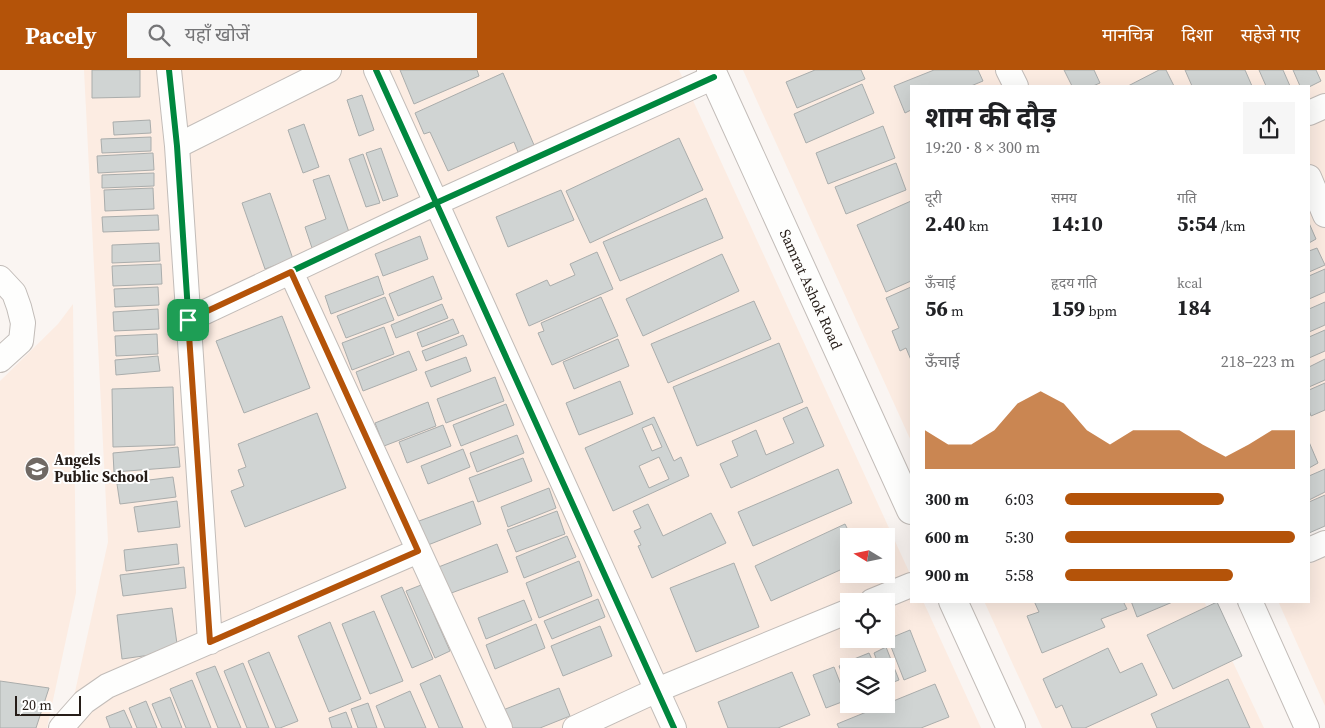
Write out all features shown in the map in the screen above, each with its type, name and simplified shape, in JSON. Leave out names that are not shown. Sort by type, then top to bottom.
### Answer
[{"type":"street","points":[[169,70],[177,146],[210,642]]},
{"type":"street","points":[[177,146],[329,70]]},
{"type":"street","points":[[376,70],[674,728]]},
{"type":"street","points":[[1008,70],[1016,85]]},
{"type":"street","points":[[188,320],[712,73]]},
{"type":"street","name":"Samrat Ashok Road","points":[[712,73],[910,508]]},
{"type":"street","points":[[1310,113],[1325,106]]},
{"type":"street","points":[[1310,179],[1325,214]]},
{"type":"street","points":[[291,272],[500,728]]},
{"type":"street","points":[[0,278],[14,294],[23,324],[21,341],[0,360]]},
{"type":"street","points":[[1310,550],[1325,543]]},
{"type":"street","points":[[61,728],[84,702],[107,686],[418,551]]},
{"type":"street","points":[[892,593],[910,585]]},
{"type":"street","points":[[954,603],[1011,728]]},
{"type":"street","points":[[1251,603],[1307,728]]},
{"type":"street","points":[[575,728],[657,690],[840,615]]},
{"type":"shaded area","points":[[84,70],[679,70],[889,528],[840,528],[840,583],[895,583],[895,541],[910,574],[910,603],[924,603],[981,728],[67,728],[108,542]]},
{"type":"shaded area","points":[[743,70],[1325,70],[1325,519],[1310,526],[1310,85],[910,85],[910,439]]},
{"type":"shaded area","name":"Angels Public School","points":[[73,304],[76,593],[47,728],[0,728],[0,381],[58,324]]},
{"type":"shaded area","points":[[1325,557],[1325,706],[1279,603],[1310,603],[1310,564]]},
{"type":"shaded area","points":[[985,603],[1205,603],[1264,728],[1042,728]]},
{"type":"building","points":[[92,70],[140,70],[140,97],[92,98]]},
{"type":"building","points":[[400,70],[477,70],[479,76],[414,104]]},
{"type":"building","points":[[815,70],[861,70],[865,79],[797,108],[786,82]]},
{"type":"building","points":[[934,70],[978,70],[983,81],[973,85],[910,85],[910,110],[905,113],[894,86]]},
{"type":"building","points":[[1064,70],[1094,70],[1100,83],[1095,85],[1072,85]]},
{"type":"building","points":[[1159,70],[1166,70],[1174,85],[1130,85]]},
{"type":"building","points":[[1185,70],[1245,70],[1252,85],[1192,85]]},
{"type":"building","points":[[1259,70],[1283,70],[1290,85],[1266,85]]},
{"type":"building","points":[[1293,70],[1316,70],[1321,81],[1310,86],[1300,85]]},
{"type":"building","points":[[503,73],[534,145],[518,152],[514,142],[448,171],[430,132],[424,134],[415,113]]},
{"type":"building","points":[[862,84],[874,113],[806,143],[794,114]]},
{"type":"building","points":[[362,95],[374,130],[359,136],[347,100]]},
{"type":"building","points":[[150,120],[151,133],[114,135],[113,122]]},
{"type":"building","points":[[304,124],[319,167],[303,173],[288,130]]},
{"type":"building","points":[[883,126],[895,158],[828,184],[816,153]]},
{"type":"building","points":[[151,137],[151,151],[102,153],[101,139]]},
{"type":"building","points":[[679,138],[703,190],[590,243],[566,191]]},
{"type":"building","points":[[381,148],[398,196],[383,201],[366,153]]},
{"type":"building","points":[[153,153],[154,170],[98,173],[97,156]]},
{"type":"building","points":[[363,154],[380,203],[366,207],[349,159]]},
{"type":"building","points":[[896,163],[906,190],[846,214],[835,187]]},
{"type":"building","points":[[154,173],[154,186],[102,188],[102,175]]},
{"type":"building","points":[[329,175],[350,235],[312,248],[305,227],[326,219],[313,180]]},
{"type":"building","points":[[153,188],[154,209],[105,211],[104,190]]},
{"type":"building","points":[[561,190],[574,220],[508,247],[496,217]]},
{"type":"building","points":[[270,193],[293,259],[265,269],[242,203]]},
{"type":"building","points":[[706,198],[723,238],[620,281],[603,242]]},
{"type":"building","points":[[910,201],[910,281],[886,292],[857,225]]},
{"type":"building","points":[[158,215],[159,230],[103,232],[102,217]]},
{"type":"building","points":[[1310,225],[1316,239],[1310,242]]},
{"type":"building","points":[[420,236],[428,259],[383,276],[375,254]]},
{"type":"building","points":[[159,243],[160,261],[112,263],[112,245]]},
{"type":"building","points":[[1317,248],[1325,265],[1310,272],[1310,251]]},
{"type":"building","points":[[597,252],[613,289],[529,326],[516,294],[547,280],[550,286],[575,275],[570,264]]},
{"type":"building","points":[[722,254],[739,291],[643,336],[626,299]]},
{"type":"building","points":[[161,264],[162,284],[113,286],[112,266]]},
{"type":"building","points":[[1325,269],[1325,292],[1310,299],[1310,276]]},
{"type":"building","points":[[378,276],[384,294],[331,314],[325,296]]},
{"type":"building","points":[[433,276],[442,299],[398,316],[389,294]]},
{"type":"building","points":[[158,287],[159,305],[115,307],[114,289]]},
{"type":"building","points":[[910,287],[910,358],[906,348],[900,351],[892,331],[899,328],[886,298]]},
{"type":"building","points":[[385,297],[394,320],[346,338],[337,316]]},
{"type":"building","points":[[601,297],[618,336],[552,365],[538,333],[544,331],[541,323]]},
{"type":"building","points":[[754,301],[771,339],[668,383],[651,344]]},
{"type":"building","points":[[1325,302],[1325,325],[1310,332],[1310,309]]},
{"type":"building","points":[[442,304],[448,318],[396,338],[391,325]]},
{"type":"building","points":[[158,309],[159,329],[114,331],[113,312]]},
{"type":"building","points":[[282,316],[310,388],[244,413],[216,341]]},
{"type":"building","points":[[453,319],[459,333],[422,347],[417,333]]},
{"type":"building","points":[[384,327],[394,354],[352,370],[342,343]]},
{"type":"building","points":[[1325,330],[1325,351],[1310,358],[1310,337]]},
{"type":"building","points":[[157,334],[158,354],[116,356],[115,336]]},
{"type":"building","points":[[463,335],[467,345],[426,361],[422,351]]},
{"type":"building","points":[[618,339],[629,366],[574,389],[563,362]]},
{"type":"building","points":[[779,343],[803,402],[697,446],[673,387]]},
{"type":"building","points":[[409,351],[417,370],[363,391],[356,372]]},
{"type":"building","points":[[158,356],[160,371],[116,375],[115,360]]},
{"type":"building","points":[[466,357],[471,371],[431,387],[425,372]]},
{"type":"building","points":[[1325,359],[1325,380],[1310,387],[1310,366]]},
{"type":"building","points":[[495,377],[504,401],[446,423],[437,399]]},
{"type":"building","points":[[620,381],[633,414],[579,435],[566,403]]},
{"type":"building","points":[[1325,383],[1325,410],[1311,416],[1310,413],[1310,390]]},
{"type":"building","points":[[173,387],[175,445],[113,447],[112,389]]},
{"type":"building","points":[[428,402],[436,426],[384,446],[375,423]]},
{"type":"building","points":[[506,404],[514,425],[461,446],[453,425]]},
{"type":"building","points":[[807,407],[824,446],[731,488],[720,464],[738,456],[732,441],[756,430],[766,455],[794,443],[783,418]]},
{"type":"building","points":[[317,413],[346,488],[245,527],[231,491],[244,486],[238,470],[246,467],[238,444]]},
{"type":"building","points":[[654,417],[674,461],[681,457],[689,476],[613,511],[585,448]],"holes":[[[652,424],[662,447],[652,451],[642,428]],[[659,457],[669,479],[649,488],[639,466]]]},
{"type":"building","points":[[443,425],[451,446],[407,463],[399,442]]},
{"type":"building","points":[[517,435],[524,453],[477,472],[470,453]]},
{"type":"building","points":[[1310,444],[1318,463],[1310,467]]},
{"type":"building","points":[[178,447],[180,467],[114,472],[113,453]]},
{"type":"building","points":[[463,449],[470,467],[428,484],[421,466]]},
{"type":"building","points":[[523,458],[532,481],[478,502],[469,478]]},
{"type":"building","points":[[838,469],[852,503],[753,546],[738,512]]},
{"type":"building","points":[[1325,469],[1325,492],[1310,500],[1310,476]]},
{"type":"building","points":[[173,477],[176,497],[120,504],[117,484]]},
{"type":"building","points":[[549,488],[556,508],[508,527],[501,507]]},
{"type":"building","points":[[1325,495],[1325,526],[1310,533],[1310,502]]},
{"type":"building","points":[[177,501],[180,527],[138,532],[134,507]]},
{"type":"building","points":[[473,501],[481,524],[428,545],[419,521]]},
{"type":"building","points":[[648,504],[663,536],[711,513],[726,543],[652,578],[638,546],[641,545],[634,531],[641,528],[633,511]]},
{"type":"building","points":[[557,511],[565,534],[516,552],[507,530]]},
{"type":"building","points":[[845,524],[847,528],[840,528],[840,570],[771,601],[755,566]]},
{"type":"building","points":[[567,536],[576,557],[524,578],[516,557]]},
{"type":"building","points":[[177,544],[179,564],[126,571],[124,550]]},
{"type":"building","points":[[497,544],[508,572],[446,595],[436,568]]},
{"type":"building","points":[[579,561],[592,596],[539,618],[526,583]]},
{"type":"building","points":[[734,563],[759,627],[696,652],[670,588]]},
{"type":"building","points":[[184,567],[186,588],[123,596],[120,575]]},
{"type":"building","points":[[421,585],[450,651],[435,658],[406,591]]},
{"type":"building","points":[[402,587],[433,659],[412,668],[381,596]]},
{"type":"building","points":[[598,599],[605,617],[552,639],[544,621]]},
{"type":"building","points":[[524,600],[532,620],[486,639],[478,618]]},
{"type":"building","points":[[1035,603],[1124,603],[1127,609],[1101,619],[1105,627],[1042,653],[1027,616],[1039,612]]},
{"type":"building","points":[[1132,603],[1170,603],[1137,617]]},
{"type":"building","points":[[1217,603],[1242,656],[1173,689],[1147,635]]},
{"type":"building","points":[[172,608],[178,651],[122,659],[117,615]]},
{"type":"building","points":[[374,611],[403,681],[370,694],[342,624]]},
{"type":"building","points":[[330,622],[361,699],[329,712],[298,636]]},
{"type":"building","points":[[536,624],[545,648],[495,669],[486,645]]},
{"type":"building","points":[[600,626],[612,656],[563,676],[551,646]]},
{"type":"building","points":[[910,630],[926,671],[904,680],[892,648],[895,648],[895,636]]},
{"type":"building","points":[[886,648],[890,658],[876,658],[874,653]]},
{"type":"building","points":[[1108,648],[1120,673],[1142,663],[1157,695],[1085,728],[1072,728],[1062,705],[1056,708],[1043,679]]},
{"type":"building","points":[[269,652],[298,721],[280,728],[276,728],[248,661]]},
{"type":"building","points":[[869,653],[871,658],[856,658]]},
{"type":"building","points":[[243,663],[269,728],[247,728],[224,671]]},
{"type":"building","points":[[215,666],[241,728],[218,728],[196,673]]},
{"type":"building","points":[[834,667],[840,682],[840,703],[826,708],[813,675]]},
{"type":"building","points":[[895,670],[899,680],[895,682]]},
{"type":"building","points":[[792,672],[810,715],[778,728],[728,728],[718,702]]},
{"type":"building","points":[[440,675],[463,728],[439,728],[420,684]]},
{"type":"building","points":[[1228,679],[1250,728],[1157,728],[1151,714]]},
{"type":"building","points":[[192,680],[211,728],[186,728],[170,689]]},
{"type":"building","points":[[0,681],[49,688],[36,728],[0,728]]},
{"type":"building","points":[[935,684],[949,717],[921,728],[839,728],[837,724],[864,713],[895,713],[895,700]]},
{"type":"building","points":[[559,688],[570,716],[540,728],[510,728],[503,710]]},
{"type":"building","points":[[410,691],[426,728],[385,728],[376,706]]},
{"type":"building","points":[[170,697],[182,728],[162,728],[152,704]]},
{"type":"building","points":[[146,701],[157,728],[137,728],[129,708]]},
{"type":"building","points":[[368,703],[377,728],[358,728],[351,709]]},
{"type":"building","points":[[124,710],[132,728],[110,728],[106,717]]},
{"type":"building","points":[[346,712],[352,728],[332,728],[329,718]]},
{"type":"cycle path","points":[[169,70],[177,146],[210,642]]},
{"type":"cycle path","points":[[376,70],[674,728]]},
{"type":"cycle path","points":[[188,320],[436,203],[714,77]]},
{"type":"place","name":"Angels Public School","points":[[37,469]]},
{"type":"route","points":[[291,272],[418,551],[210,642],[188,320],[291,272]]}]
